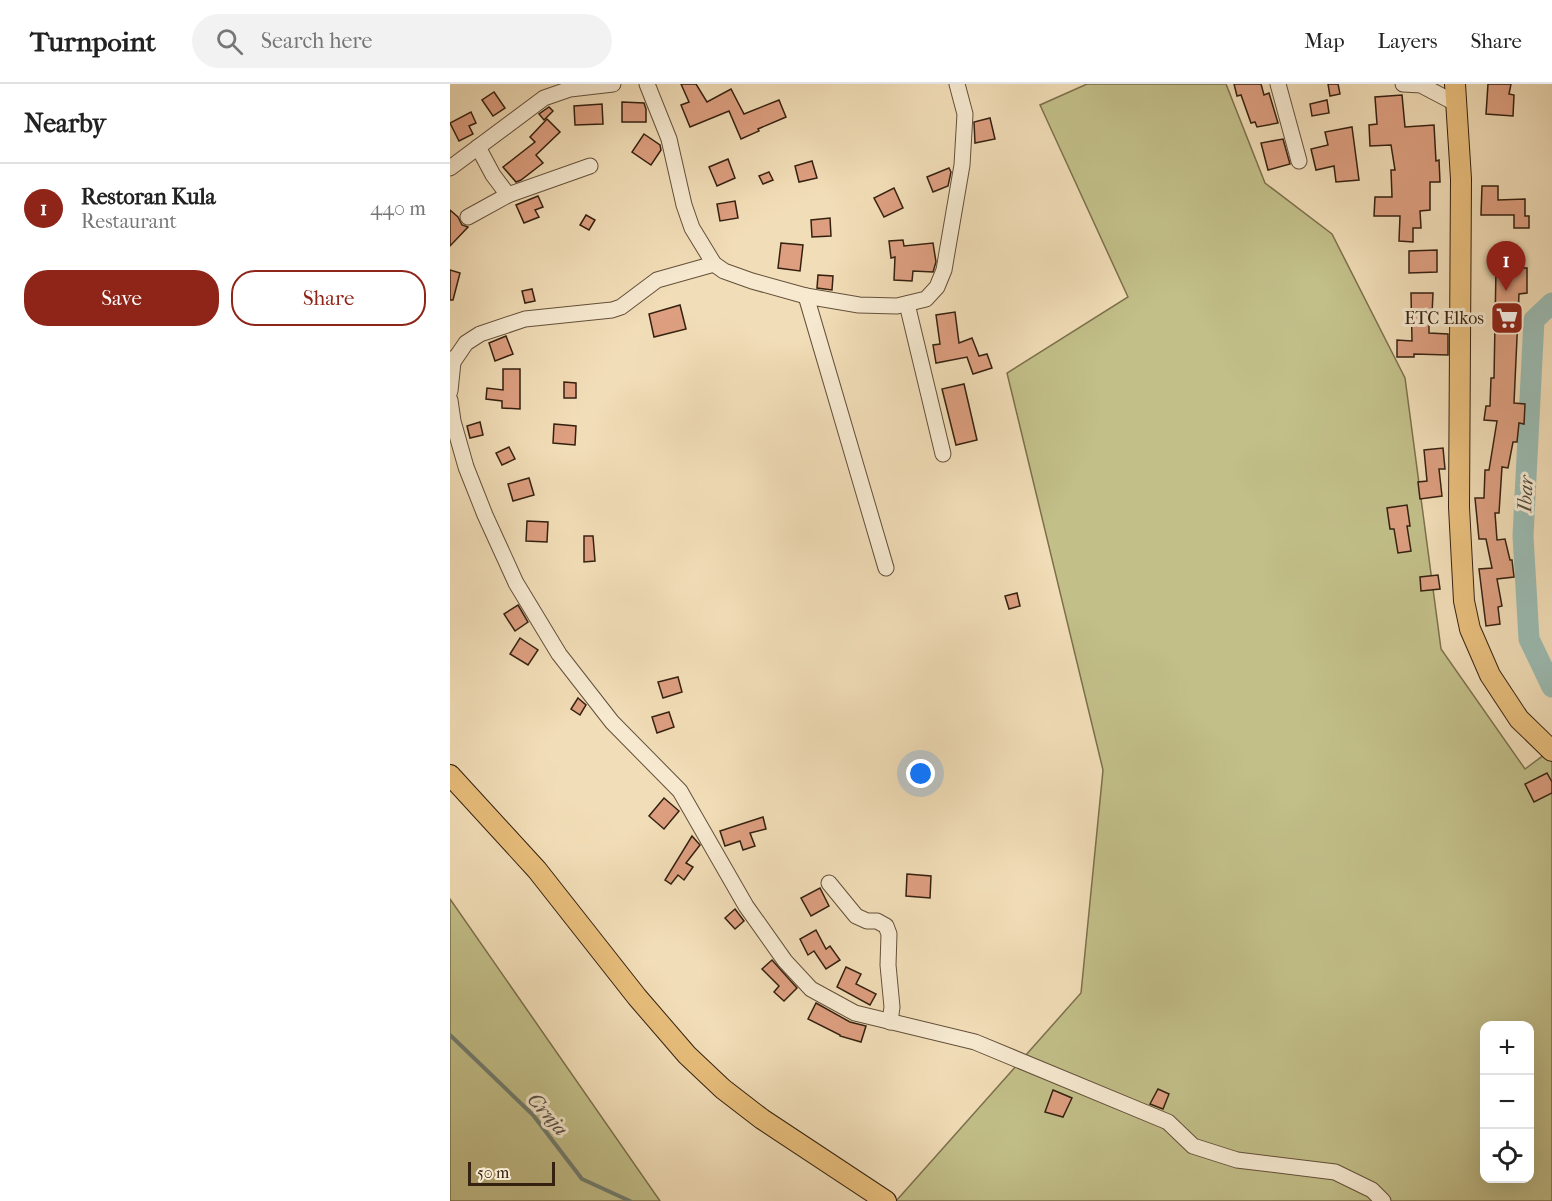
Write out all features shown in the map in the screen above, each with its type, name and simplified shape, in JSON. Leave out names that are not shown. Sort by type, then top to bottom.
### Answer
[{"type":"main road","points":[[1455,84],[1461,179],[1459,507],[1464,601],[1470,629],[1490,675],[1519,719],[1552,751]]},
{"type":"main road","points":[[450,775],[537,870],[638,997],[701,1068],[723,1089],[762,1119],[886,1201]]},
{"type":"street","points":[[450,168],[544,98],[570,89],[613,84]]},
{"type":"street","points":[[647,84],[669,139],[684,205],[692,228],[714,264],[724,271],[752,281],[806,296],[860,304],[897,306],[927,298],[937,287],[944,270],[962,165],[965,114],[957,84]]},
{"type":"street","points":[[1278,84],[1299,161]]},
{"type":"street","points":[[1403,84],[1423,85],[1457,104]]},
{"type":"street","points":[[478,147],[493,175],[508,195]]},
{"type":"street","points":[[468,217],[508,195],[590,166]]},
{"type":"street","points":[[450,391],[451,360],[466,343],[480,334],[525,319],[612,310],[621,307],[657,280],[714,264]]},
{"type":"street","points":[[806,296],[886,568]]},
{"type":"street","points":[[907,304],[943,454]]},
{"type":"street","points":[[450,400],[453,421],[466,467],[486,515],[516,583],[559,654],[612,722],[680,791],[746,906],[784,961],[811,989],[855,1013],[975,1042],[1168,1122],[1193,1146],[1237,1160],[1335,1172],[1372,1190],[1383,1201]]},
{"type":"street","points":[[829,883],[856,916],[867,921],[877,921],[886,926],[889,934],[888,965],[892,1007],[890,1022]]},
{"type":"shaded area","points":[[1087,84],[1226,84],[1265,183],[1332,234],[1405,378],[1441,649],[1525,769],[1552,749],[1552,1201],[896,1201],[1081,993],[1103,770],[1007,373],[1128,297],[1040,105]]},
{"type":"shaded area","points":[[450,899],[660,1201],[450,1201]]},
{"type":"building","points":[[681,84],[696,84],[707,102],[731,89],[744,114],[779,100],[786,117],[741,139],[729,111],[690,127],[681,105],[689,102]]},
{"type":"building","points":[[1234,84],[1261,84],[1264,95],[1269,93],[1278,123],[1257,127],[1255,122],[1251,123],[1241,95],[1237,96]]},
{"type":"building","points":[[1328,84],[1338,84],[1340,94],[1330,96]]},
{"type":"building","points":[[1488,84],[1511,84],[1509,94],[1514,95],[1513,116],[1486,114]]},
{"type":"building","points":[[494,92],[505,108],[493,116],[482,100]]},
{"type":"building","points":[[1402,95],[1405,127],[1434,125],[1436,161],[1439,160],[1440,182],[1430,182],[1430,210],[1420,211],[1421,228],[1413,228],[1413,242],[1399,241],[1400,216],[1374,216],[1375,197],[1392,197],[1391,170],[1395,170],[1391,145],[1370,146],[1369,125],[1377,124],[1375,97]]},
{"type":"building","points":[[1327,100],[1329,113],[1312,116],[1310,104]]},
{"type":"building","points":[[622,102],[644,103],[646,122],[622,122]]},
{"type":"building","points":[[602,104],[603,124],[575,125],[574,106]]},
{"type":"building","points":[[549,107],[553,111],[544,120],[539,114]]},
{"type":"building","points":[[471,112],[476,123],[469,126],[473,134],[459,141],[450,123]]},
{"type":"building","points":[[990,118],[995,139],[975,143],[974,122]]},
{"type":"building","points":[[547,119],[560,132],[536,155],[543,163],[516,182],[503,167],[535,142],[530,137]]},
{"type":"building","points":[[1352,127],[1359,180],[1336,182],[1334,166],[1316,170],[1311,149],[1328,145],[1325,132]]},
{"type":"building","points":[[644,134],[660,145],[661,150],[651,165],[632,152]]},
{"type":"building","points":[[1283,139],[1290,164],[1268,170],[1261,143]]},
{"type":"building","points":[[728,159],[735,178],[717,186],[709,167]]},
{"type":"building","points":[[812,161],[817,178],[799,182],[795,166]]},
{"type":"building","points":[[949,168],[951,172],[948,186],[933,192],[927,177]]},
{"type":"building","points":[[769,172],[773,180],[763,184],[759,176]]},
{"type":"building","points":[[1482,186],[1498,186],[1498,200],[1525,199],[1525,216],[1529,216],[1529,228],[1514,228],[1514,215],[1481,215]]},
{"type":"building","points":[[894,188],[903,208],[884,217],[874,198]]},
{"type":"building","points":[[538,196],[543,207],[535,210],[539,217],[524,223],[516,205]]},
{"type":"building","points":[[735,201],[738,218],[720,221],[717,204]]},
{"type":"building","points":[[450,210],[458,217],[462,225],[468,227],[450,246]]},
{"type":"building","points":[[586,215],[595,220],[589,230],[580,225]]},
{"type":"building","points":[[830,218],[831,236],[812,237],[811,220]]},
{"type":"building","points":[[903,240],[904,246],[933,243],[936,262],[933,272],[913,271],[912,281],[894,280],[895,257],[891,258],[889,241]]},
{"type":"building","points":[[781,243],[803,245],[800,271],[778,268]]},
{"type":"building","points":[[1437,250],[1437,272],[1409,273],[1409,251]]},
{"type":"building","points":[[1527,268],[1527,293],[1519,294],[1514,403],[1525,404],[1524,424],[1519,423],[1517,442],[1513,442],[1508,468],[1502,467],[1499,513],[1495,513],[1497,540],[1505,539],[1510,560],[1512,560],[1514,577],[1497,579],[1502,606],[1498,607],[1500,624],[1486,626],[1479,569],[1492,568],[1486,539],[1479,539],[1475,498],[1484,498],[1485,470],[1489,470],[1497,421],[1484,420],[1486,406],[1490,406],[1491,378],[1494,378],[1496,269]]},
{"type":"building","points":[[450,270],[460,273],[453,300],[450,300]]},
{"type":"building","points":[[818,275],[833,276],[832,290],[817,288]]},
{"type":"building","points":[[532,289],[535,301],[525,303],[522,291]]},
{"type":"building","points":[[1411,293],[1433,293],[1432,314],[1429,314],[1429,333],[1448,334],[1448,355],[1414,354],[1414,357],[1397,357],[1397,340],[1412,341]]},
{"type":"building","points":[[680,305],[686,329],[654,337],[649,314]]},
{"type":"building","points":[[955,312],[959,343],[972,338],[979,356],[987,354],[992,368],[973,374],[967,357],[936,363],[933,345],[940,344],[936,315]]},
{"type":"building","points":[[506,336],[513,354],[495,361],[489,343]]},
{"type":"building","points":[[503,369],[520,369],[520,409],[502,408],[502,401],[486,399],[487,388],[503,390]]},
{"type":"building","points":[[564,382],[576,383],[576,398],[564,398]]},
{"type":"building","points":[[964,384],[977,440],[956,445],[942,389]]},
{"type":"building","points":[[480,422],[483,435],[470,438],[467,426]]},
{"type":"building","points":[[554,424],[576,426],[575,445],[553,443]]},
{"type":"building","points":[[509,447],[515,459],[502,465],[496,453]]},
{"type":"building","points":[[1443,448],[1445,469],[1439,469],[1442,496],[1420,499],[1418,482],[1427,481],[1424,450]]},
{"type":"building","points":[[529,478],[534,495],[513,501],[508,484]]},
{"type":"building","points":[[1407,505],[1410,526],[1407,526],[1411,551],[1398,553],[1394,529],[1390,529],[1387,508]]},
{"type":"building","points":[[527,521],[548,522],[547,542],[526,541]]},
{"type":"building","points":[[584,536],[593,536],[595,561],[584,562]]},
{"type":"building","points":[[1438,575],[1440,589],[1421,591],[1420,577]]},
{"type":"building","points":[[1017,593],[1020,606],[1009,609],[1005,596]]},
{"type":"building","points":[[518,605],[528,622],[515,631],[504,614]]},
{"type":"building","points":[[520,638],[538,650],[528,665],[510,654]]},
{"type":"building","points":[[678,677],[682,692],[663,698],[658,682]]},
{"type":"building","points":[[578,698],[586,705],[580,715],[571,709]]},
{"type":"building","points":[[669,712],[674,727],[657,733],[652,717]]},
{"type":"building","points":[[1547,773],[1552,782],[1552,793],[1534,802],[1525,784]]},
{"type":"building","points":[[664,798],[679,811],[664,829],[649,816]]},
{"type":"building","points":[[763,817],[766,829],[750,833],[755,846],[743,850],[740,841],[725,846],[720,831]]},
{"type":"building","points":[[692,836],[700,845],[686,863],[693,867],[684,880],[678,875],[671,884],[665,880]]},
{"type":"building","points":[[907,874],[931,876],[930,898],[906,896]]},
{"type":"building","points":[[820,888],[829,906],[811,916],[801,898]]},
{"type":"building","points":[[735,909],[744,921],[735,929],[725,918]]},
{"type":"building","points":[[816,930],[826,949],[830,946],[840,960],[826,969],[814,951],[808,955],[800,939]]},
{"type":"building","points":[[772,960],[797,988],[784,1001],[774,992],[779,986],[762,969]]},
{"type":"building","points":[[846,967],[861,974],[856,984],[876,994],[870,1005],[837,987]]},
{"type":"building","points":[[816,1003],[850,1022],[866,1026],[861,1042],[840,1036],[808,1019]]},
{"type":"building","points":[[1158,1089],[1169,1094],[1163,1109],[1150,1104]]},
{"type":"building","points":[[1053,1090],[1072,1098],[1063,1117],[1045,1112]]},
{"type":"waterway","name":"Ibar","points":[[1552,303],[1534,320],[1523,536],[1529,639],[1552,687]]},
{"type":"waterway","name":"Crnja","points":[[450,1035],[533,1115],[582,1179],[630,1201]]},
{"type":"place","name":"Restoran Kula","points":[[1506,291]]},
{"type":"place","name":"ETC Elkos","points":[[1507,318]]}]
